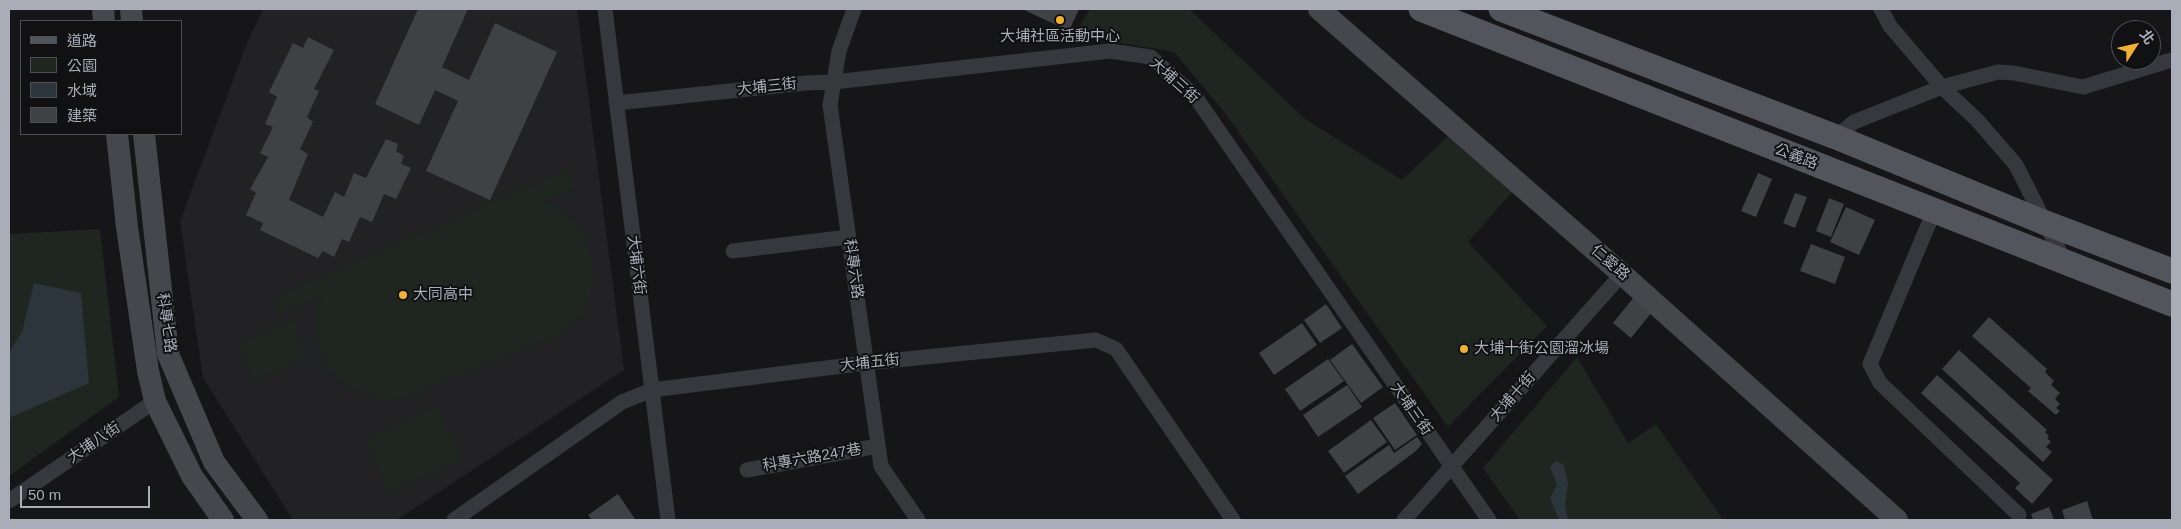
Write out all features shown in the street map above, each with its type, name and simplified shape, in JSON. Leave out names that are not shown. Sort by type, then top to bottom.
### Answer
[{"type":"main road","name":"公義路","points":[[1421,9],[2172,304]]},
{"type":"main road","points":[[1501,9],[1836,137],[2043,222],[2172,271]]},
{"type":"street","name":"大埔六街","points":[[605,9],[668,520]]},
{"type":"street","name":"科專六路","points":[[854,9],[839,51],[830,104],[881,466],[918,520]]},
{"type":"street","name":"仁愛路","points":[[1319,9],[1622,274],[1898,520]]},
{"type":"street","points":[[1882,9],[1890,26],[1942,87],[1978,122],[2016,165],[2031,191],[2043,222],[2065,262]]},
{"type":"street","name":"大埔三街","points":[[616,103],[806,83],[834,82],[1110,51],[1151,57],[1194,95],[1451,468],[1489,520]]},
{"type":"street","points":[[1836,137],[1854,122],[1942,87],[1998,72],[2014,73],[2083,87],[2172,60]]},
{"type":"street","name":"科專七路","points":[[117,135],[127,227],[148,371],[155,401],[192,476],[223,520]]},
{"type":"street","name":"科專七路","points":[[144,135],[168,354],[214,462],[257,520]]},
{"type":"street","points":[[1934,211],[1870,364],[1880,383],[2019,515]]},
{"type":"street","points":[[733,251],[848,237]]},
{"type":"street","name":"大埔十街","points":[[1404,520],[1622,274]]},
{"type":"street","name":"大埔五街","points":[[462,518],[622,402],[652,390],[866,363],[1096,340],[1116,349],[1234,520]]},
{"type":"street","name":"大埔八街","points":[[9,501],[155,401]]},
{"type":"street","name":"科專六路247巷","points":[[747,470],[878,446]]},
{"type":"shaded area","name":"大同高中","points":[[263,9],[577,9],[624,370],[397,520],[293,520],[203,378],[180,221],[247,43]]},
{"type":"green space","points":[[1090,9],[1189,9],[1304,118],[1402,180],[1448,136],[1514,190],[1468,242],[1547,326],[1448,427],[1225,113],[1174,52],[1075,35]]},
{"type":"green space","points":[[568,169],[575,189],[546,202],[567,215],[583,233],[592,257],[594,280],[588,304],[566,332],[406,398],[380,400],[368,397],[345,385],[327,366],[322,356],[316,332],[318,308],[322,297],[279,315],[273,297]]},
{"type":"green space","points":[[100,229],[119,397],[9,476],[9,234]]},
{"type":"green space","points":[[293,319],[309,357],[254,381],[238,343]]},
{"type":"green space","points":[[1577,357],[1628,443],[1656,424],[1722,518],[1717,520],[1520,520],[1483,468]]},
{"type":"green space","points":[[438,405],[463,461],[388,493],[364,438]]},
{"type":"water","points":[[34,283],[81,293],[89,383],[9,418],[9,352],[22,332]]},
{"type":"water","points":[[1556,461],[1564,465],[1568,483],[1565,505],[1568,520],[1559,520],[1550,498],[1557,485],[1550,467]]},
{"type":"building","points":[[418,9],[468,9],[442,67],[469,80],[495,23],[557,52],[490,200],[426,171],[458,101],[435,90],[419,125],[375,104]]},
{"type":"building","name":"大埔社區活動中心","points":[[1022,9],[1079,9],[1069,31]]},
{"type":"building","points":[[308,37],[334,50],[314,89],[319,91],[307,117],[313,122],[300,149],[308,154],[289,200],[323,217],[335,192],[344,197],[354,173],[366,178],[386,139],[398,144],[396,151],[404,156],[401,164],[411,168],[396,199],[384,194],[372,222],[360,217],[349,242],[342,239],[334,257],[323,251],[318,258],[260,230],[263,223],[246,215],[256,193],[250,189],[268,157],[260,153],[273,127],[265,124],[277,97],[269,92],[293,43],[303,48]]},
{"type":"building","points":[[1758,173],[1772,179],[1756,217],[1741,211]]},
{"type":"building","points":[[1795,193],[1807,197],[1795,228],[1783,223]]},
{"type":"building","points":[[1829,198],[1844,204],[1831,237],[1816,231]]},
{"type":"building","points":[[1846,207],[1875,220],[1859,255],[1830,242]]},
{"type":"building","points":[[1811,244],[1845,257],[1835,284],[1800,271]]},
{"type":"building","points":[[1634,297],[1652,312],[1631,338],[1613,323]]},
{"type":"building","points":[[1326,304],[1342,328],[1320,343],[1304,320]]},
{"type":"building","points":[[1989,317],[2047,369],[2045,372],[2054,381],[2051,385],[2060,393],[2055,399],[2060,404],[2056,408],[2060,411],[2056,415],[2028,391],[2031,388],[1972,336]]},
{"type":"building","points":[[1302,323],[1317,345],[1274,375],[1259,353]]},
{"type":"building","points":[[1352,344],[1383,387],[1361,403],[1330,360]]},
{"type":"building","points":[[1959,350],[2047,430],[2045,432],[2049,436],[2047,438],[2051,442],[2046,447],[2052,452],[2043,462],[1942,369]]},
{"type":"building","points":[[1328,359],[1344,381],[1300,411],[1285,389]]},
{"type":"building","points":[[1937,375],[2053,480],[2032,504],[2015,488],[2020,483],[1921,393]]},
{"type":"building","points":[[1347,385],[1362,407],[1318,437],[1303,415]]},
{"type":"building","points":[[1395,403],[1417,435],[1395,450],[1373,418]]},
{"type":"building","points":[[1371,420],[1387,442],[1344,473],[1328,451]]},
{"type":"building","points":[[1417,437],[1422,444],[1416,451],[1358,494],[1345,476],[1389,445],[1394,453]]},
{"type":"building","points":[[618,494],[635,519],[592,520],[588,515]]},
{"type":"building","points":[[2087,501],[2093,520],[2065,520],[2062,510]]},
{"type":"building","points":[[2049,507],[2054,520],[2033,520],[2031,514]]},
{"type":"place","name":"大埔社區活動中心","points":[[1060,20]]},
{"type":"place","name":"大同高中","points":[[403,295]]},
{"type":"place","name":"大埔十街公園溜冰場","points":[[1464,349]]}]
